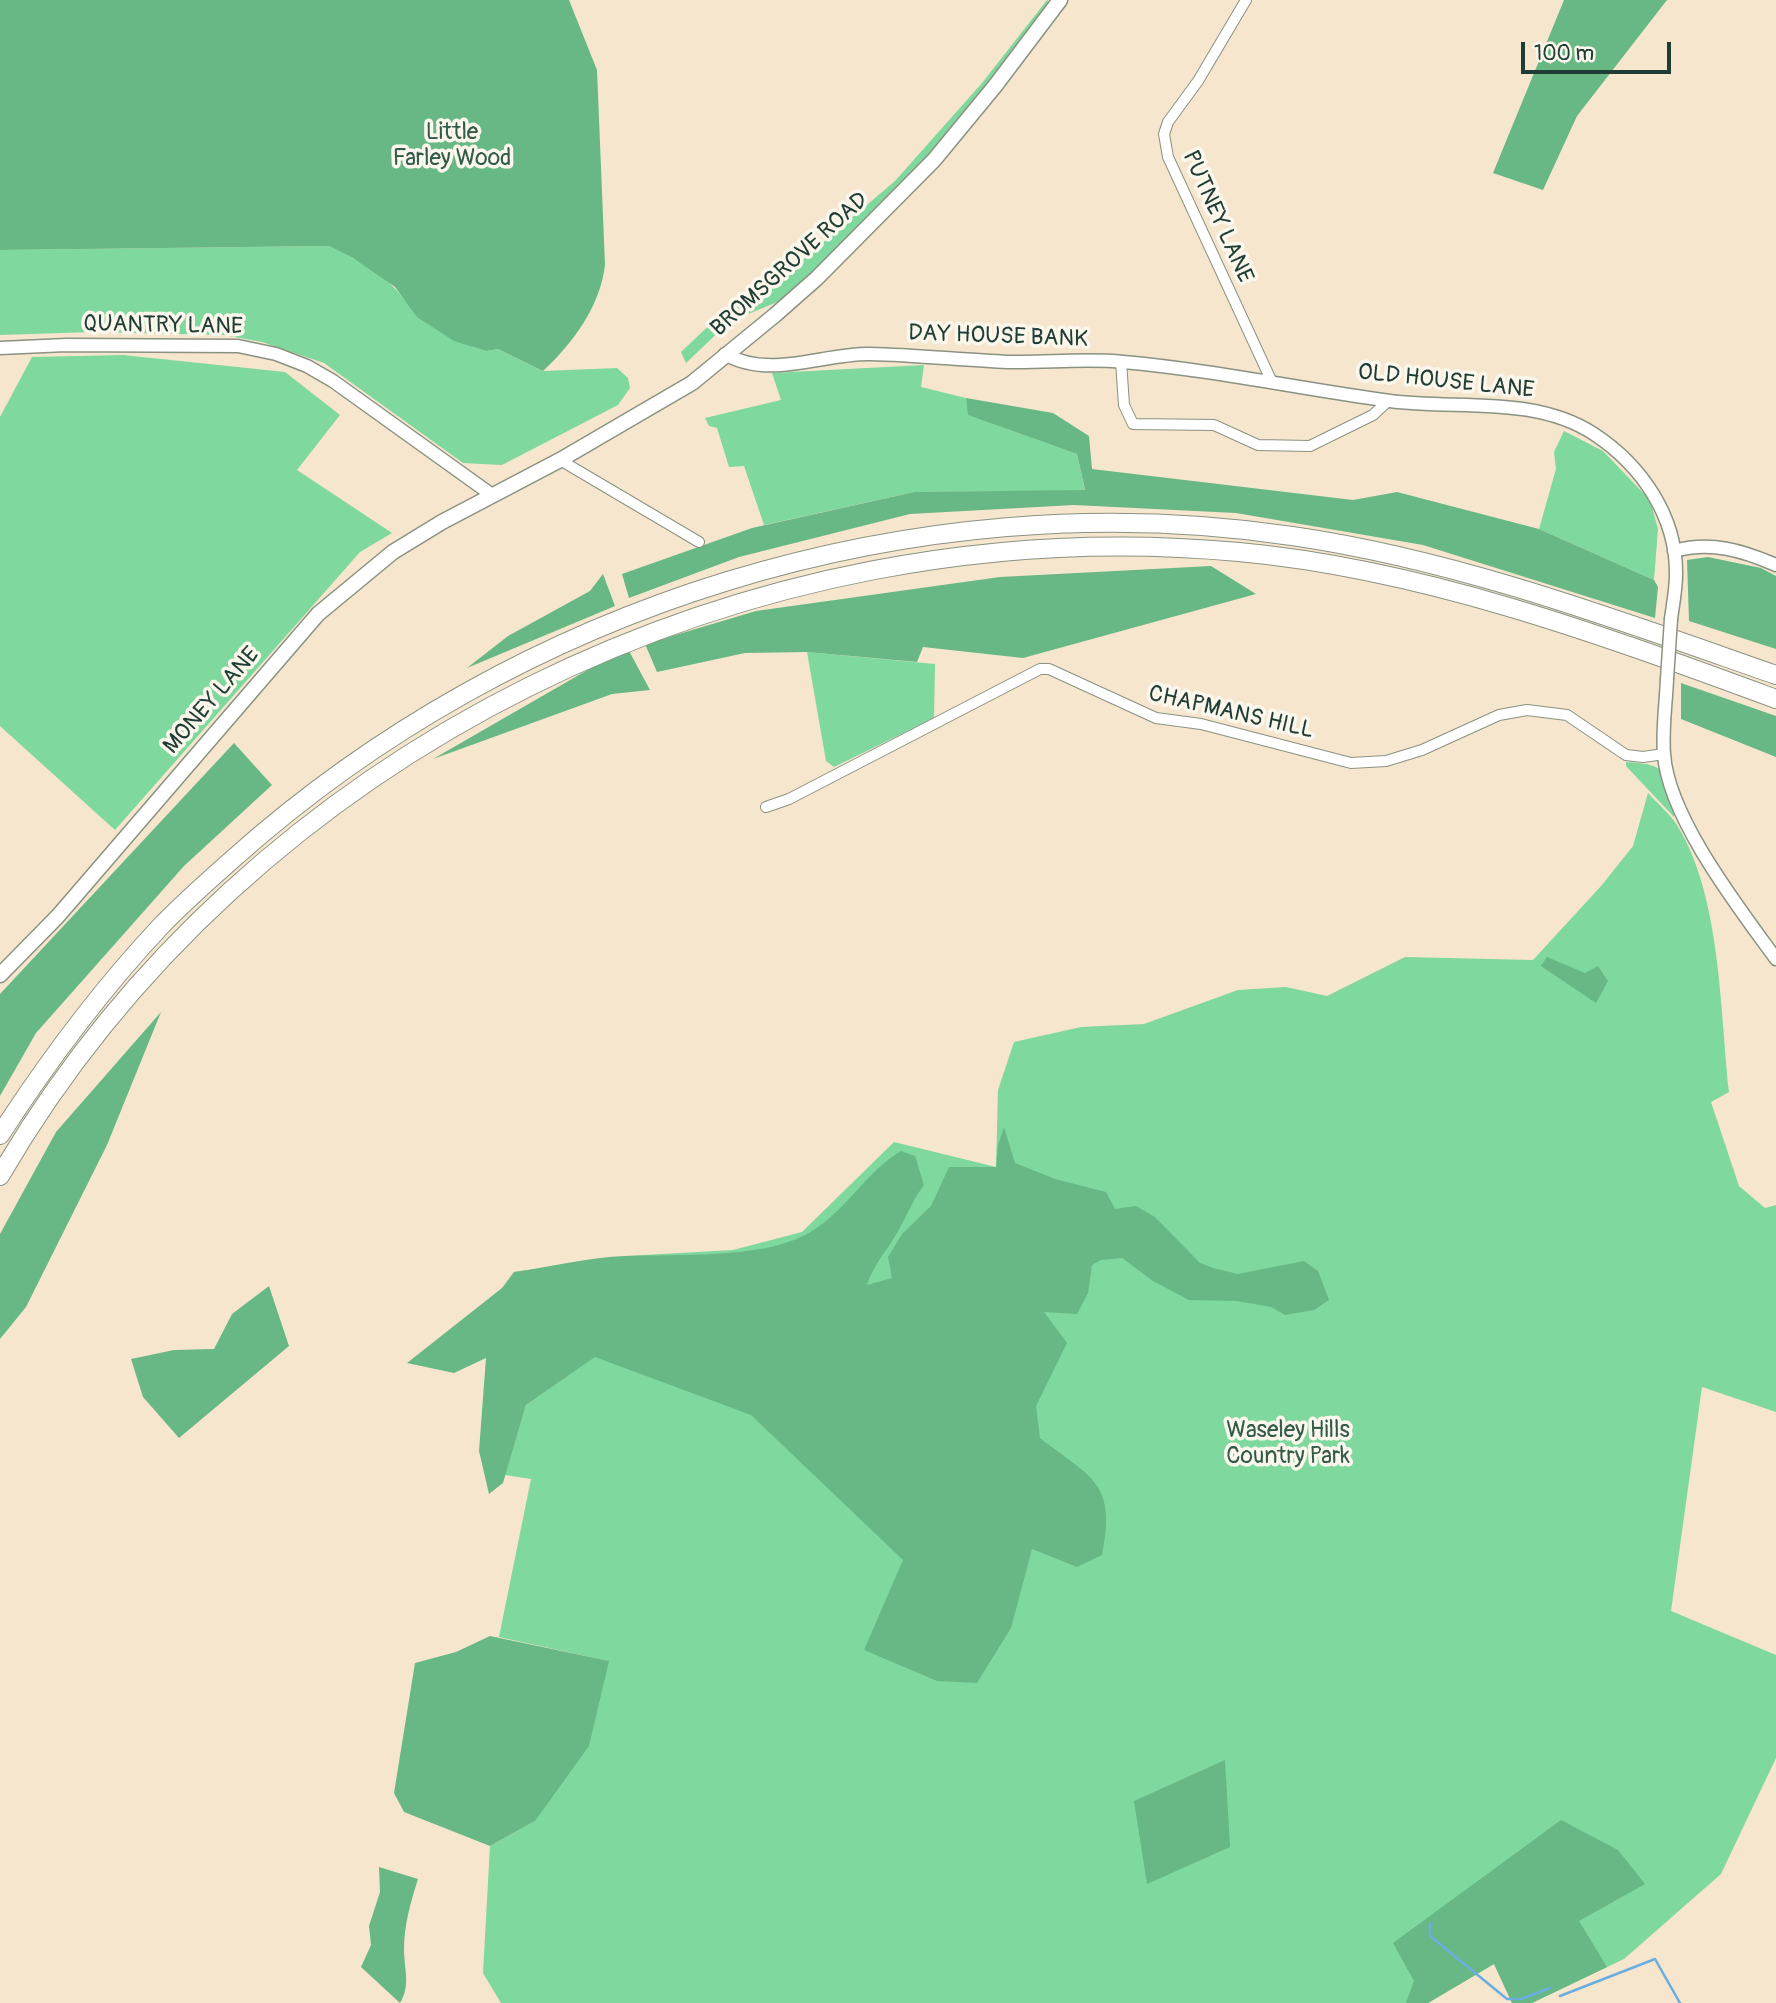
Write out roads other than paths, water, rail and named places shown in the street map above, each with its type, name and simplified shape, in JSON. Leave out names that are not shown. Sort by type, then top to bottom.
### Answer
[{"type":"highway","points":[[0,1135],[74,1029],[162,924],[258,837],[346,767],[460,696],[597,627],[656,604],[789,565],[845,551],[947,534],[1040,526],[1137,524],[1288,535],[1384,552],[1467,573],[1776,676]]},
{"type":"highway","points":[[0,1176],[64,1079],[138,985],[227,896],[332,806],[401,758],[483,709],[562,669],[660,627],[746,599],[863,572],[954,556],[1043,547],[1144,545],[1240,552],[1310,560],[1425,583],[1562,624],[1776,699]]},
{"type":"main road","name":"BROMSGROVE ROAD","points":[[492,495],[560,460],[692,383],[817,278],[893,204],[986,97],[1060,0]]},
{"type":"main road","name":"MONEY LANE","points":[[0,975],[58,916],[318,614],[393,552],[492,495]]},
{"type":"street","name":"PUTNEY LANE","points":[[1246,0],[1198,81],[1168,122],[1164,134],[1168,157],[1271,380]]},
{"type":"street","name":"QUANTRY LANE","points":[[0,348],[78,345],[238,346],[276,354],[307,366],[333,381],[492,495]]},
{"type":"street","name":"DAY HOUSE BANK","points":[[725,354],[737,361],[770,365],[863,354],[1008,362],[1121,361],[1271,380]]},
{"type":"street","points":[[1121,361],[1124,405],[1133,424],[1214,425],[1258,445],[1316,446],[1373,415],[1388,401]]},
{"type":"street","name":"OLD HOUSE LANE","points":[[1271,380],[1388,401],[1455,407],[1506,406],[1556,416],[1592,433],[1639,473],[1656,498],[1674,551],[1676,575],[1664,754],[1670,787],[1682,815],[1748,920],[1776,959]]},
{"type":"street","points":[[560,460],[699,542]]},
{"type":"street","points":[[1674,551],[1696,545],[1718,546],[1742,551],[1776,565]]},
{"type":"street","name":"CHAPMANS HILL","points":[[766,807],[789,799],[1040,669],[1049,669],[1156,718],[1201,724],[1351,763],[1398,757],[1500,715],[1527,710],[1567,715],[1626,755],[1643,757],[1664,754]]},
{"type":"waterway","points":[[1430,1923],[1430,1936],[1507,1999],[1521,1999],[1550,1988]]},
{"type":"waterway","points":[[1560,1996],[1655,1959],[1680,2003]]},
{"type":"park label","name":"Little Farley Wood","points":[[452,146]]},
{"type":"park label","name":"Waseley Hills Country Park","points":[[1288,1444]]}]
